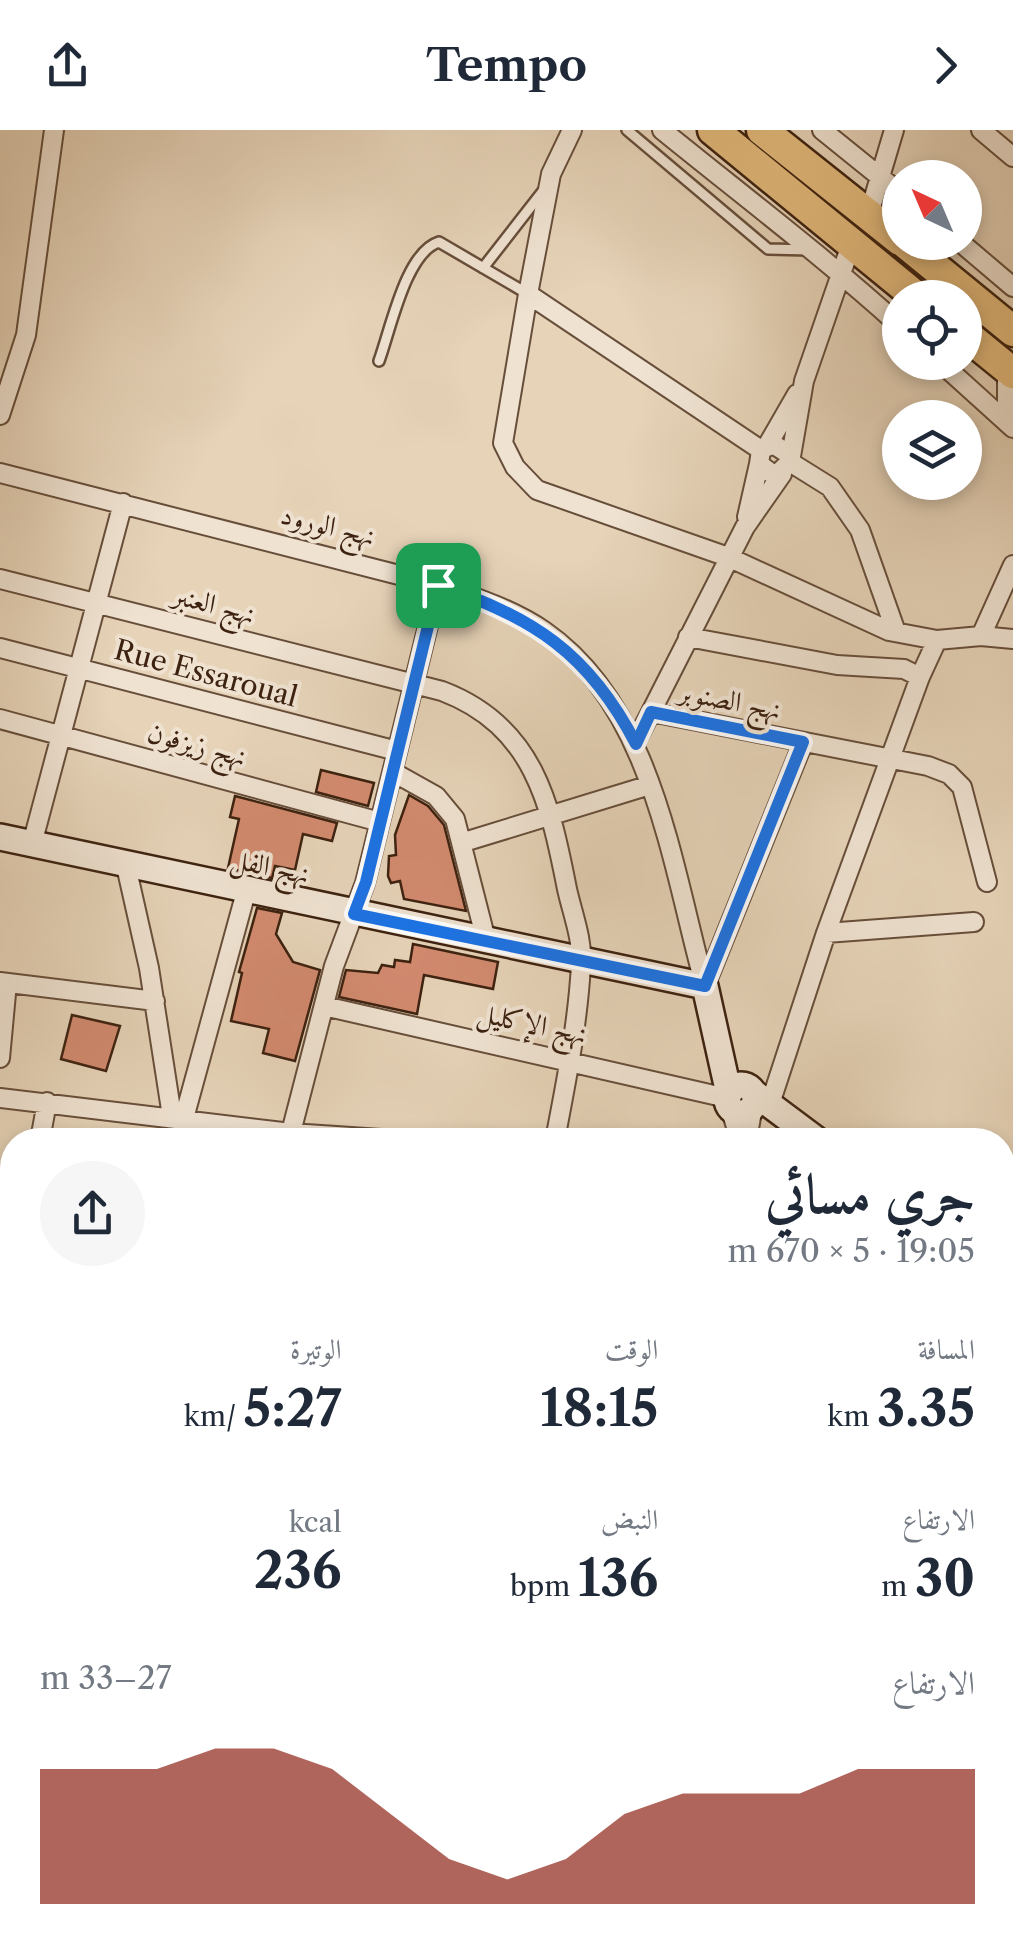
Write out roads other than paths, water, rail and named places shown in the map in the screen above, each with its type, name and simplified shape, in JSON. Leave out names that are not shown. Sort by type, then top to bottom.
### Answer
[{"type":"highway","points":[[713,130],[846,259],[885,280]]},
{"type":"highway","points":[[762,130],[882,225]]},
{"type":"highway","points":[[925,260],[1013,331]]},
{"type":"highway","points":[[982,348],[1010,371]]},
{"type":"street","points":[[0,415],[26,334],[54,130]]},
{"type":"street","points":[[572,130],[557,156],[548,185],[528,294],[503,443],[515,467],[537,490],[728,558],[896,632],[937,640],[981,636],[1013,640]]},
{"type":"street","points":[[662,130],[810,250],[846,259],[882,304]]},
{"type":"street","points":[[822,130],[880,176]]},
{"type":"street","points":[[869,214],[894,130]]},
{"type":"street","points":[[981,130],[1013,157]]},
{"type":"street","points":[[651,712],[745,527],[787,464],[804,381],[846,259]]},
{"type":"street","points":[[981,260],[1013,287]]},
{"type":"street","points":[[528,294],[762,453],[768,474],[787,464]]},
{"type":"street","points":[[1010,371],[1010,425]]},
{"type":"street","points":[[960,380],[1010,425]]},
{"type":"street","points":[[745,527],[762,453],[804,381]]},
{"type":"street","points":[[762,453],[780,445],[787,464],[830,487],[860,530],[896,632]]},
{"type":"street","name":"نهج الورود","points":[[0,473],[438,585],[523,618],[562,645],[614,705],[636,744],[718,1040],[745,1109]]},
{"type":"street","points":[[32,844],[123,503]]},
{"type":"street","points":[[981,636],[1013,566]]},
{"type":"street","name":"نهج العنبر","points":[[0,579],[414,684],[462,698],[493,721],[534,771],[552,814],[582,960],[571,1060],[557,1128]]},
{"type":"street","points":[[292,1128],[324,1006],[380,822],[438,585]]},
{"type":"street","points":[[688,637],[837,665],[869,663],[920,676]]},
{"type":"street","points":[[791,1128],[745,1109],[826,932],[920,676],[937,640]]},
{"type":"street","name":"Rue Essaroual","points":[[0,648],[397,751]]},
{"type":"street","name":"نهج الصنوبر","points":[[636,744],[651,712],[890,762],[928,766],[949,774],[962,787],[987,882]]},
{"type":"street","name":"نهج زيزفون","points":[[0,719],[380,822]]},
{"type":"street","points":[[705,986],[803,742]]},
{"type":"street","points":[[392,772],[446,805],[464,842],[486,940]]},
{"type":"street","points":[[464,842],[650,785]]},
{"type":"street","name":"نهج الفل","points":[[0,838],[705,986]]},
{"type":"street","points":[[126,866],[178,1128]]},
{"type":"street","points":[[178,1116],[246,892]]},
{"type":"street","points":[[826,932],[974,922]]},
{"type":"street","points":[[0,1058],[3,983],[155,1001]]},
{"type":"street","name":"نهج الإكليل","points":[[324,1006],[571,1060],[745,1109]]},
{"type":"street","points":[[0,1098],[178,1116],[245,1128]]},
{"type":"street","points":[[42,1128],[47,1102]]},
{"type":"lane","points":[[627,130],[768,249],[810,250]]},
{"type":"lane","points":[[483,268],[548,185]]},
{"type":"lane","points":[[380,360],[414,260],[428,245],[440,242],[528,294]]}]
